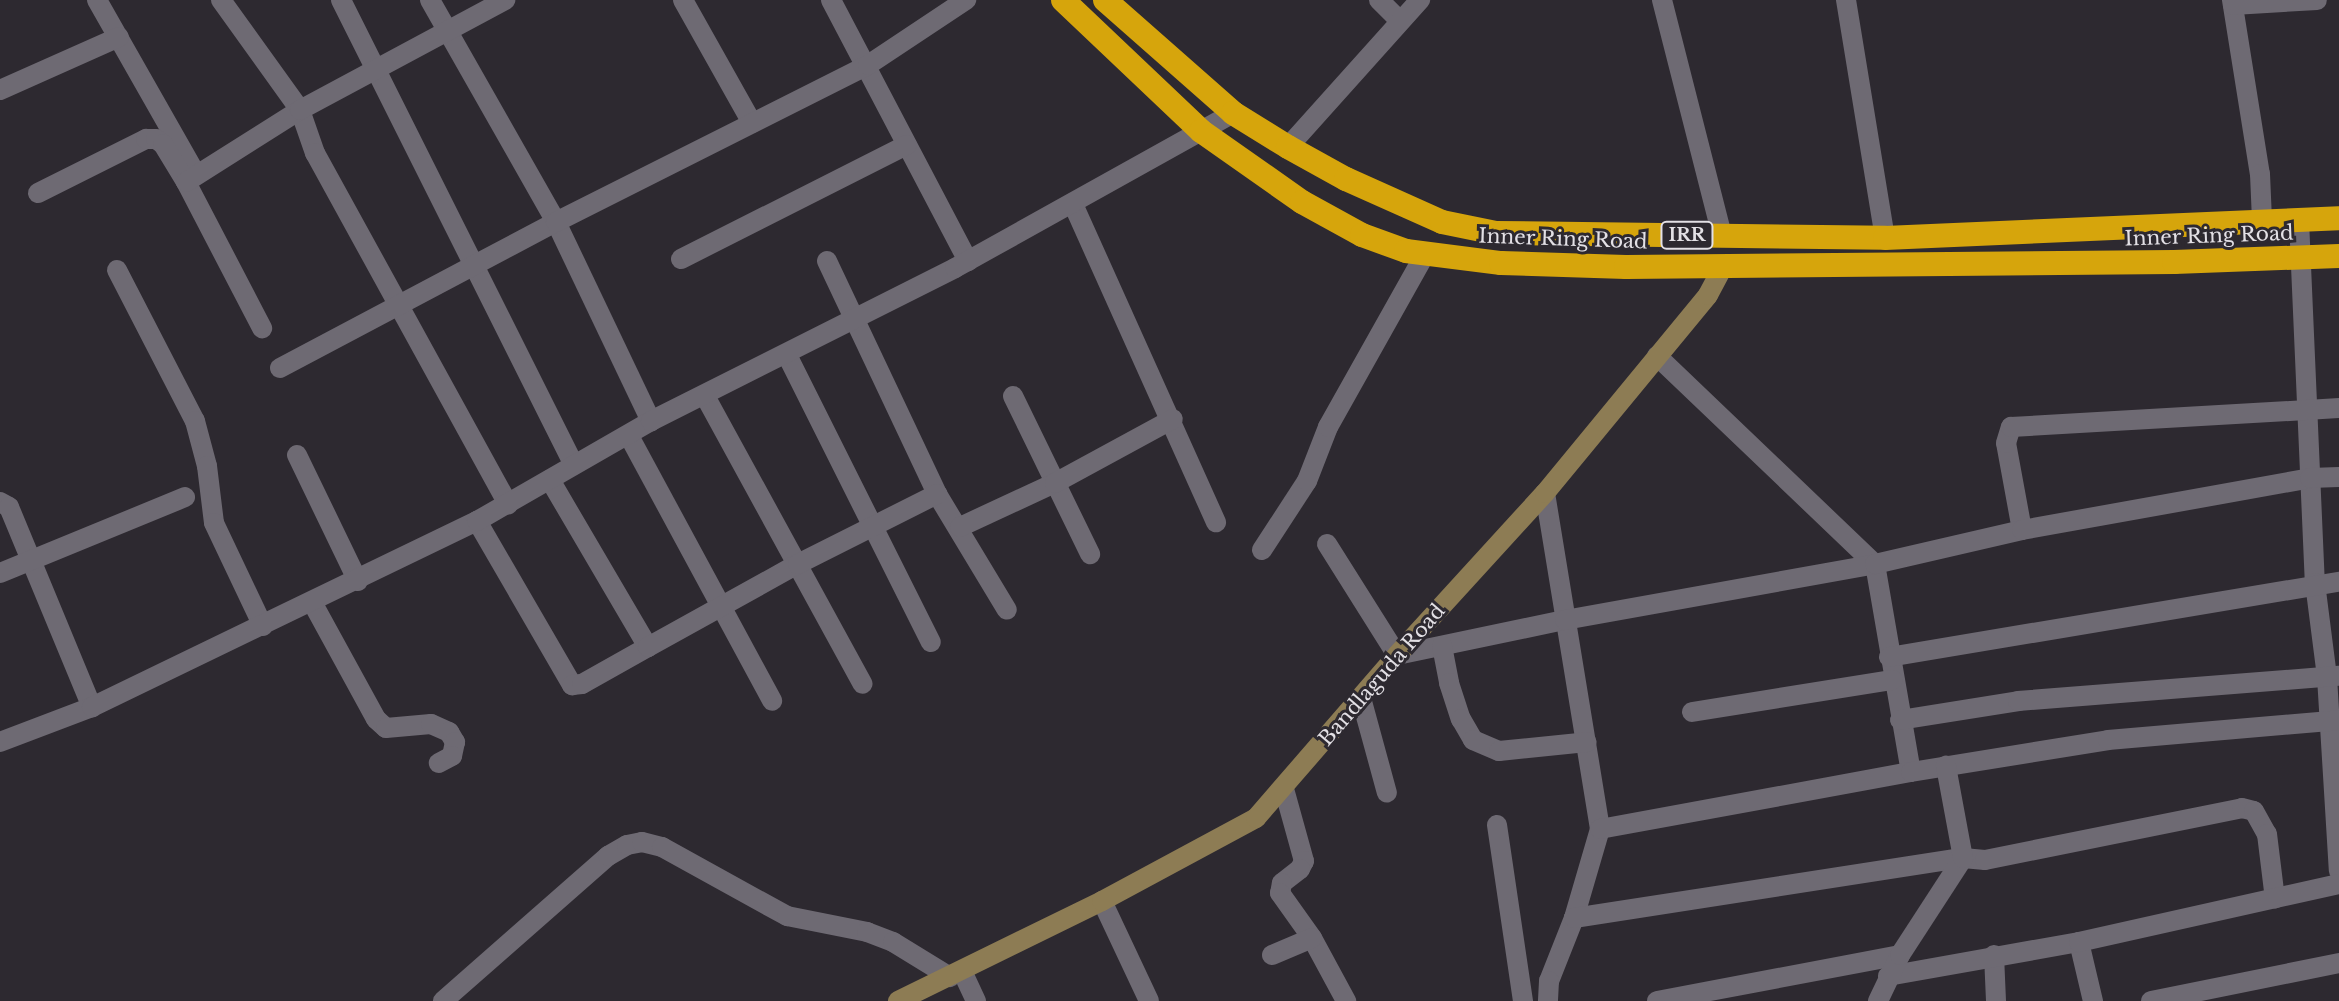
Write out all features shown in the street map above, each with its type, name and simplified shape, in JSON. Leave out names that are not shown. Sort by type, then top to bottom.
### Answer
[{"type":"highway","name":"Inner Ring Road","points":[[1063,0],[1201,131],[1326,215],[1362,235],[1425,254],[1501,263],[1724,265],[2159,263],[2339,256]]},
{"type":"highway","name":"Inner Ring Road","points":[[1105,0],[1233,113],[1288,147],[1346,179],[1442,222],[1496,233],[1885,238],[2339,218]]},
{"type":"street","points":[[97,0],[191,179],[262,328]]},
{"type":"street","points":[[221,0],[300,110],[315,153],[508,504]]},
{"type":"street","points":[[341,0],[378,67],[574,465]]},
{"type":"street","points":[[430,0],[556,222],[651,421]]},
{"type":"street","points":[[191,179],[300,110],[445,29],[505,0]]},
{"type":"street","points":[[683,0],[752,123]]},
{"type":"street","points":[[831,0],[868,65],[968,261]]},
{"type":"street","points":[[280,368],[556,222],[868,65],[966,0]]},
{"type":"street","points":[[1379,0],[1399,20]]},
{"type":"street","points":[[1288,147],[1420,0]]},
{"type":"street","points":[[1662,0],[1722,235]]},
{"type":"street","points":[[1846,0],[1885,238]]},
{"type":"street","points":[[2262,219],[2260,174],[2233,2],[2317,0]]},
{"type":"street","points":[[0,90],[119,37]]},
{"type":"street","points":[[0,742],[92,707],[477,521],[651,421],[968,261],[1233,113]]},
{"type":"street","points":[[38,193],[146,139],[156,139],[163,144],[191,179]]},
{"type":"street","points":[[681,259],[907,145]]},
{"type":"street","points":[[1073,204],[1173,419],[1216,522]]},
{"type":"street","points":[[2299,220],[2315,583],[2333,676],[2339,871]]},
{"type":"street","points":[[1262,550],[1307,481],[1328,427],[1425,254]]},
{"type":"street","points":[[827,261],[937,494],[960,527],[1007,610]]},
{"type":"street","name":"Bandlaguda Road","points":[[898,1001],[1102,901],[1256,818],[1397,655],[1545,493],[1708,295],[1724,265]]},
{"type":"street","points":[[117,270],[195,421],[207,466],[214,523],[263,626]]},
{"type":"street","points":[[787,355],[931,642]]},
{"type":"street","points":[[1657,356],[1875,564],[1892,680],[1911,772]]},
{"type":"street","points":[[705,396],[863,684]]},
{"type":"street","points":[[1013,396],[1090,554]]},
{"type":"street","points":[[2022,530],[2006,443],[2011,427],[2339,408]]},
{"type":"street","points":[[960,527],[1055,483],[1173,419]]},
{"type":"street","points":[[629,436],[772,701]]},
{"type":"street","points":[[297,455],[358,581]]},
{"type":"street","points":[[1327,544],[1397,655],[1565,620],[1875,564],[2022,530],[2310,478],[2339,477]]},
{"type":"street","points":[[550,480],[648,647]]},
{"type":"street","points":[[1545,493],[1600,829],[1574,918],[1549,981],[1548,1001]]},
{"type":"street","points":[[477,521],[572,685],[582,684],[798,564],[937,494]]},
{"type":"street","points":[[0,573],[185,497]]},
{"type":"street","points":[[0,502],[9,507],[92,707]]},
{"type":"street","points":[[1889,657],[2315,583],[2339,582]]},
{"type":"street","points":[[312,602],[376,719],[386,728],[431,724],[449,732],[455,742],[452,756],[439,763]]},
{"type":"street","points":[[1442,646],[1461,719],[1473,740],[1499,751],[1587,742]]},
{"type":"street","points":[[1900,720],[2018,701],[2333,676]]},
{"type":"street","points":[[1692,712],[1892,680]]},
{"type":"street","points":[[1361,698],[1387,793]]},
{"type":"street","points":[[1600,829],[1911,772],[2108,740],[2335,720]]},
{"type":"street","points":[[1878,1001],[1900,955],[1963,858],[1946,766]]},
{"type":"street","points":[[1284,789],[1304,861],[1300,869],[1282,883],[1280,893],[1312,938],[1346,1001]]},
{"type":"street","points":[[1574,918],[1963,858],[1985,860],[2242,808],[2254,811],[2267,834],[2275,899]]},
{"type":"street","points":[[1497,825],[1523,1001]]},
{"type":"street","points":[[443,1001],[608,856],[627,845],[642,842],[662,847],[787,916],[867,932],[893,942],[956,974],[976,1001]]},
{"type":"street","points":[[1888,976],[2079,942],[2339,884]]},
{"type":"street","points":[[1102,901],[1149,1001]]},
{"type":"street","points":[[1272,955],[1312,938]]},
{"type":"street","points":[[2079,942],[2093,1001]]},
{"type":"street","points":[[1657,1001],[1900,955]]},
{"type":"street","points":[[1994,955],[1996,1001]]},
{"type":"street","points":[[2161,1000],[2339,963]]}]
